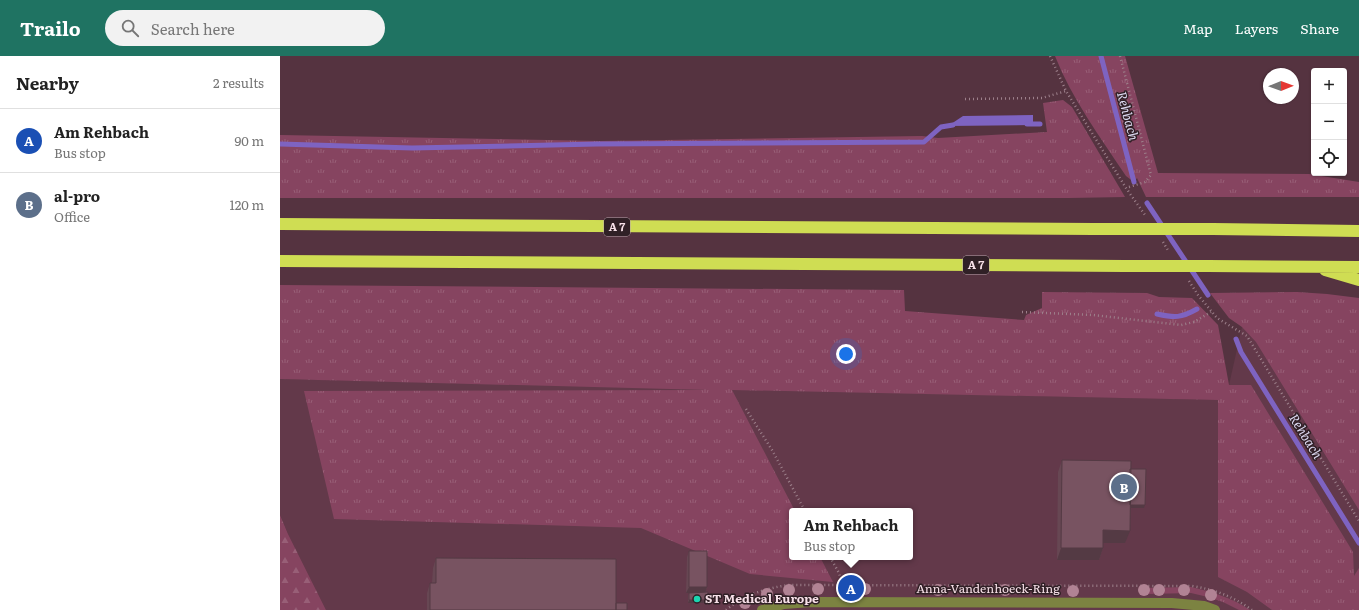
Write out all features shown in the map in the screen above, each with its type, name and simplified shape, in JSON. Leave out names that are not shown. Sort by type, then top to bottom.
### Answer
[{"type":"highway","name":"A 7","points":[[280,224],[1359,231]]},
{"type":"highway","name":"A 7","points":[[280,261],[1359,267]]},
{"type":"highway","points":[[1313,266],[1359,280]]},
{"type":"street","name":"Anna-Vandenhoeck-Ring","points":[[762,610],[784,604],[811,602],[1172,603],[1204,606],[1215,610]]},
{"type":"path","points":[[1050,56],[1066,92],[1126,188],[1147,218]]},
{"type":"path","points":[[1120,56],[1151,175],[1145,182],[1126,188]]},
{"type":"path","points":[[964,99],[1042,98],[1066,92]]},
{"type":"path","points":[[1160,237],[1172,256]]},
{"type":"path","points":[[1185,276],[1217,318],[1247,336],[1359,521]]},
{"type":"path","points":[[1022,312],[1093,315],[1181,325],[1194,322],[1212,312]]},
{"type":"path","points":[[746,409],[772,450],[803,508]]},
{"type":"path","points":[[832,560],[839,573],[845,602]]},
{"type":"path","points":[[726,610],[743,598],[758,591],[789,584],[1131,586]]},
{"type":"shaded area","points":[[1033,115],[1033,125],[948,126],[963,116]]},
{"type":"shaded area","points":[[1242,327],[1359,333],[1359,610],[326,610],[280,515],[280,379],[1218,400],[1229,385]]},
{"type":"green space","points":[[1055,56],[1125,56],[1158,173],[1309,174],[1311,176],[1322,176],[1359,182],[1359,197],[1146,197],[1137,178],[1134,182],[1126,176],[1078,103]]},
{"type":"green space","points":[[1063,100],[1072,107],[1125,197],[280,198],[280,135],[600,141],[922,136],[938,138],[1047,132],[1043,103]]},
{"type":"green space","points":[[280,285],[904,290],[905,311],[1024,320],[1026,315],[1042,308],[1042,292],[1147,293],[1159,297],[1192,298],[1218,325],[1229,385],[1251,385],[1353,552],[1354,576],[1359,568],[1359,610],[1272,610],[1247,592],[1218,577],[1218,400],[732,390],[793,508],[789,508],[789,560],[822,560],[833,582],[750,574],[641,528],[334,519],[304,391],[709,390],[280,379]]},
{"type":"green space","points":[[1297,292],[1359,298],[1359,510],[1256,342],[1242,327],[1229,318],[1210,293]]},
{"type":"green space","points":[[280,515],[288,534],[326,610],[280,610]]},
{"type":"green space","points":[[1191,587],[1222,596],[1250,610],[1239,610],[1223,602],[1191,593],[1148,594],[1144,588]]},
{"type":"building","points":[[1062,460],[1131,461],[1130,531],[1103,530],[1103,548],[1061,548]]},
{"type":"building","points":[[1130,469],[1146,469],[1145,505],[1130,505]]},
{"type":"building","points":[[689,551],[707,551],[707,587],[689,587]]},
{"type":"building","points":[[436,558],[616,559],[616,610],[430,610],[430,583],[436,583]]},
{"type":"building","points":[[708,592],[708,600],[689,600],[689,593]]},
{"type":"building","points":[[616,603],[627,603],[627,610],[616,610]]},
{"type":"waterway","name":"Rehbach","points":[[1101,56],[1134,182]]},
{"type":"waterway","points":[[1027,124],[1040,124]]},
{"type":"waterway","points":[[280,144],[412,148],[597,144],[924,142],[941,127],[953,125]]},
{"type":"waterway","name":"Rehbach","points":[[1147,203],[1208,295]]},
{"type":"waterway","points":[[1157,314],[1182,316],[1197,309]]},
{"type":"waterway","name":"Rehbach","points":[[1236,339],[1241,352],[1359,543]]},
{"type":"place","name":"al-pro","points":[[1124,487]]},
{"type":"place","name":"Am Rehbach","points":[[851,588]]},
{"type":"place","name":"ST Medical Europe","points":[[697,599]]}]
